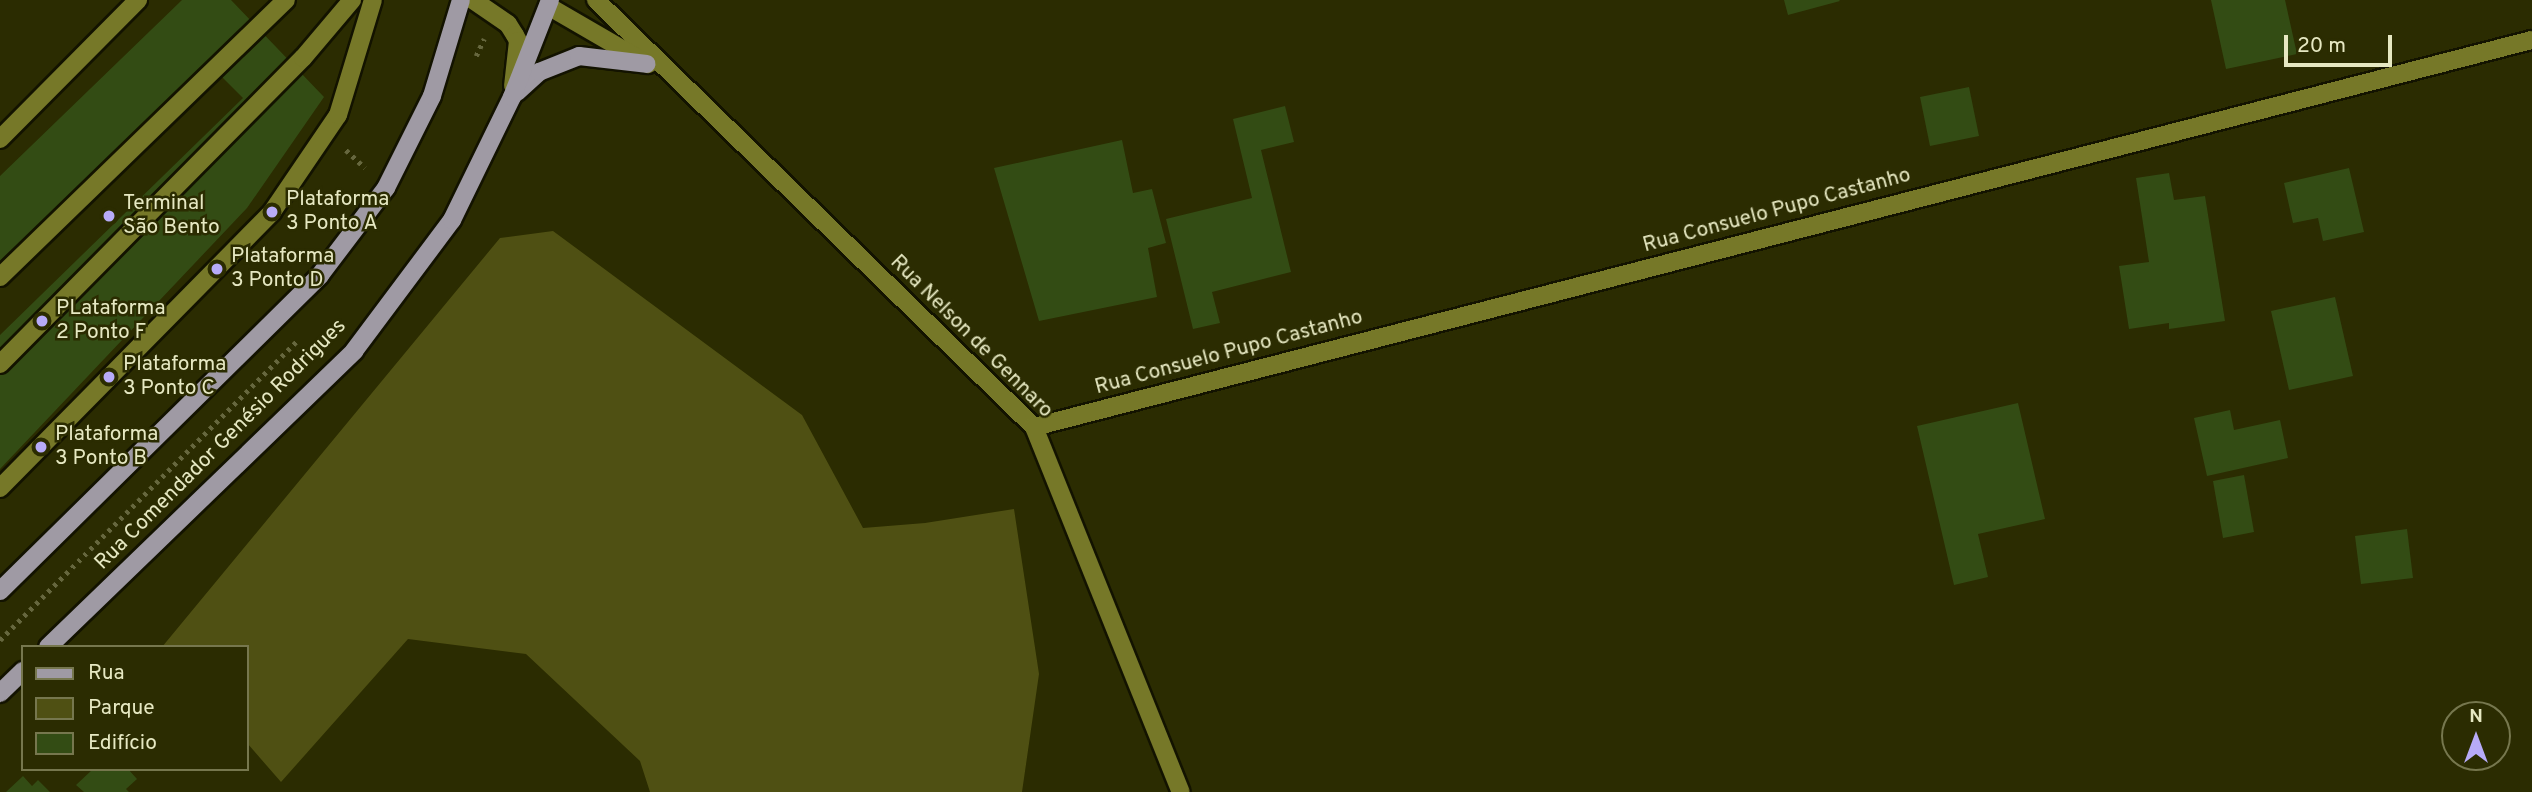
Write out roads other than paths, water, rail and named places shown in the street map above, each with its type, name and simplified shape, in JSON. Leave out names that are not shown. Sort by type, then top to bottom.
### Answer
[{"type":"main road","name":"Rua Comendador Genésio Rodrigues","points":[[50,645],[354,351],[452,220],[512,97],[548,2]]},
{"type":"main road","points":[[0,591],[320,275],[386,188],[432,96],[460,5]]},
{"type":"main road","points":[[512,97],[540,72],[579,56],[608,57],[647,64]]},
{"type":"main road","points":[[0,693],[21,673]]},
{"type":"street","points":[[0,139],[138,0]]},
{"type":"street","points":[[0,278],[286,0]]},
{"type":"street","points":[[0,364],[303,58],[352,0]]},
{"type":"street","points":[[0,488],[272,212],[338,115],[373,0]]},
{"type":"street","points":[[474,0],[508,24],[518,41],[512,97]]},
{"type":"street","name":"Rua Nelson de Gennaro","points":[[596,0],[1034,427],[1181,792]]},
{"type":"street","name":"Rua Nelson de Gennaro","points":[[548,2],[687,88]]},
{"type":"street","name":"Rua Consuelo Pupo Castanho","points":[[1034,427],[2532,40]]},
{"type":"place","name":"Plataforma 3 Ponto A","points":[[272,212]]},
{"type":"place","name":"Terminal São Bento","points":[[109,216]]},
{"type":"place","name":"Plataforma 3 Ponto D","points":[[217,269]]},
{"type":"place","name":"PLataforma 2 Ponto F","points":[[42,321]]},
{"type":"place","name":"Plataforma 3 Ponto C","points":[[109,377]]},
{"type":"place","name":"Plataforma 3 Ponto B","points":[[41,447]]}]
